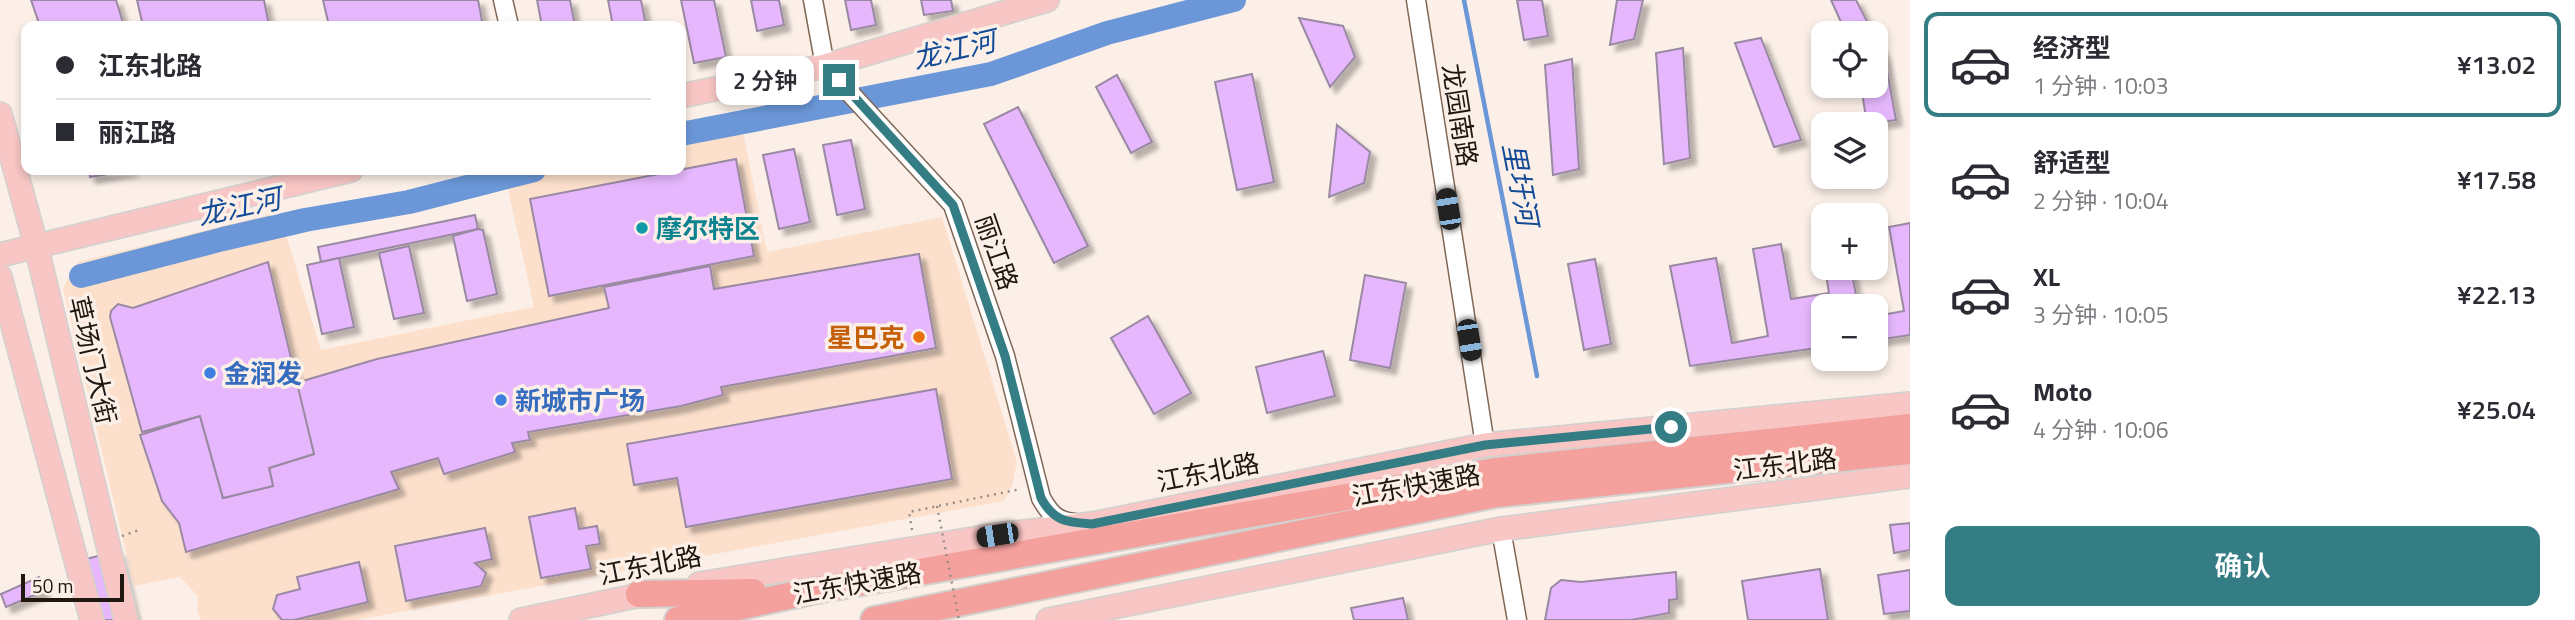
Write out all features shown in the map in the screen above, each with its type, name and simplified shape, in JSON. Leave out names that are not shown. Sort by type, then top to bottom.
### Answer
[{"type":"highway","name":"江东快速路","points":[[678,620],[811,591],[1495,471],[1910,427]]},
{"type":"highway","name":"江东快速路","points":[[879,619],[1496,495],[1910,451]]},
{"type":"highway","points":[[639,594],[811,591]]},
{"type":"main road","points":[[686,95],[825,66],[1047,0]]},
{"type":"main road","name":"草场门大街","points":[[0,114],[36,245],[126,620]]},
{"type":"main road","points":[[0,255],[330,175]]},
{"type":"main road","points":[[0,277],[91,619]]},
{"type":"main road","name":"江东北路","points":[[521,620],[639,594],[997,535],[1092,524],[1485,445],[1910,404]]},
{"type":"main road","name":"江东北路","points":[[1048,620],[1104,614],[1501,529],[1910,476]]},
{"type":"street","points":[[503,0],[508,21]]},
{"type":"street","points":[[813,0],[825,66]]},
{"type":"street","name":"龙园南路","points":[[1416,0],[1485,445]]},
{"type":"street","name":"丽江路","points":[[825,66],[953,205],[1005,356],[1040,491]]},
{"type":"street","points":[[1040,491],[1049,512],[1060,521],[1092,524]]},
{"type":"street","points":[[997,535],[1024,529],[1036,517],[1040,491]]},
{"type":"street","points":[[1501,529],[1517,620]]},
{"type":"path","points":[[909,512],[1040,491]]},
{"type":"path","points":[[937,506],[959,620]]},
{"type":"shaded area","points":[[739,112],[767,252],[942,217],[1017,462],[1012,486],[1004,501],[356,620],[201,620],[197,610],[198,596],[180,577],[134,586],[63,288],[78,262],[279,212],[321,350],[534,307],[505,175],[686,175],[686,124]]},
{"type":"building","points":[[31,0],[116,0],[122,21],[38,21]]},
{"type":"building","points":[[137,0],[264,0],[268,21],[142,21]]},
{"type":"building","points":[[323,0],[478,0],[482,21],[328,21]]},
{"type":"building","points":[[537,0],[570,0],[574,21],[541,21]]},
{"type":"building","points":[[608,0],[641,0],[645,21],[612,21]]},
{"type":"building","points":[[681,0],[714,0],[726,57],[694,63]]},
{"type":"building","points":[[751,0],[779,0],[784,25],[757,31]]},
{"type":"building","points":[[845,0],[871,0],[876,25],[851,30]]},
{"type":"building","points":[[921,0],[951,0],[953,11],[924,15]]},
{"type":"building","points":[[1517,0],[1542,0],[1548,36],[1524,40]]},
{"type":"building","points":[[1617,0],[1643,0],[1634,39],[1610,45]]},
{"type":"building","points":[[1831,0],[1856,0],[1867,21],[1841,21]]},
{"type":"building","points":[[1299,18],[1343,26],[1355,57],[1330,87]]},
{"type":"building","points":[[1761,38],[1801,140],[1774,147],[1735,43]]},
{"type":"building","points":[[1683,48],[1690,158],[1664,164],[1656,53]]},
{"type":"building","points":[[1572,59],[1579,169],[1553,175],[1545,65]]},
{"type":"building","points":[[1252,74],[1274,182],[1237,190],[1215,82]]},
{"type":"building","points":[[1117,75],[1152,142],[1131,153],[1096,87]]},
{"type":"building","points":[[1888,76],[1896,120],[1888,121],[1888,112],[1865,112],[1863,98],[1888,98]]},
{"type":"building","points":[[1018,107],[1088,246],[1054,263],[984,124]]},
{"type":"building","points":[[1337,125],[1370,152],[1364,183],[1329,197]]},
{"type":"building","points":[[851,140],[865,209],[837,215],[823,145]]},
{"type":"building","points":[[794,149],[810,222],[779,229],[763,155]]},
{"type":"building","name":"摩尔特区","points":[[736,159],[754,256],[549,296],[530,199],[654,175],[686,175],[686,169]]},
{"type":"building","points":[[475,215],[478,229],[321,262],[318,247]]},
{"type":"building","points":[[1910,223],[1910,335],[1888,338],[1888,314],[1904,311],[1889,227]]},
{"type":"building","points":[[483,230],[497,294],[467,301],[453,236]]},
{"type":"building","points":[[1781,244],[1791,299],[1811,296],[1811,349],[1690,366],[1670,266],[1716,258],[1732,343],[1768,336],[1753,249]]},
{"type":"building","points":[[409,246],[424,313],[394,319],[379,253]]},
{"type":"building","name":"新城市广场","points":[[919,254],[936,348],[721,387],[723,395],[681,406],[528,432],[530,440],[512,443],[515,452],[444,474],[438,458],[391,472],[399,489],[186,552],[179,523],[162,501],[140,435],[200,416],[223,498],[273,486],[269,468],[314,454],[296,383],[377,359],[609,308],[604,287],[710,266],[714,289]]},
{"type":"building","points":[[339,258],[354,327],[322,334],[307,265]]},
{"type":"building","points":[[1595,259],[1611,344],[1584,350],[1568,264]]},
{"type":"building","name":"金润发","points":[[268,262],[314,454],[269,468],[273,486],[223,498],[200,416],[142,432],[110,317],[111,311],[118,304],[133,308]]},
{"type":"building","points":[[1365,275],[1406,283],[1390,368],[1350,360]]},
{"type":"building","points":[[1827,280],[1853,280],[1856,294],[1823,294],[1829,293]]},
{"type":"building","points":[[1148,316],[1191,393],[1154,414],[1111,338]]},
{"type":"building","points":[[1323,351],[1335,396],[1267,413],[1256,367]]},
{"type":"building","points":[[936,389],[952,479],[686,527],[677,478],[634,485],[627,444]]},
{"type":"building","points":[[575,508],[579,529],[597,526],[600,544],[586,546],[591,569],[541,578],[529,517]]},
{"type":"building","points":[[1910,523],[1910,550],[1894,553],[1890,525]]},
{"type":"building","points":[[485,528],[492,559],[475,563],[486,573],[481,586],[406,601],[395,546]]},
{"type":"building","points":[[118,551],[135,620],[85,620],[70,563]]},
{"type":"building","points":[[359,562],[368,602],[294,620],[282,620],[273,609],[277,595],[300,589],[297,577]]},
{"type":"building","points":[[1820,569],[1828,620],[1748,620],[1742,581]]},
{"type":"building","points":[[1910,570],[1910,611],[1884,614],[1878,575]]},
{"type":"building","points":[[1676,572],[1677,599],[1669,600],[1669,613],[1631,620],[1545,620],[1551,588],[1561,580],[1581,582]]},
{"type":"building","points":[[39,577],[44,591],[6,607],[1,594]]},
{"type":"building","points":[[1403,598],[1408,620],[1354,620],[1351,608]]},
{"type":"waterway","name":"龙江河","points":[[686,133],[991,74],[1107,33],[1234,0]]},
{"type":"waterway","name":"里圩河","points":[[1464,0],[1537,376]]},
{"type":"waterway","name":"龙江河","points":[[81,276],[223,239],[305,220],[409,202],[514,175]]},
{"type":"place","name":"摩尔特区","points":[[642,228]]},
{"type":"place","name":"星巴克","points":[[919,337]]},
{"type":"place","name":"金润发","points":[[210,373]]},
{"type":"place","name":"新城市广场","points":[[501,400]]},
{"type":"route","points":[[839,80],[953,205],[1005,356],[1041,498],[1049,512],[1060,521],[1092,524],[1485,445],[1671,427]]}]
